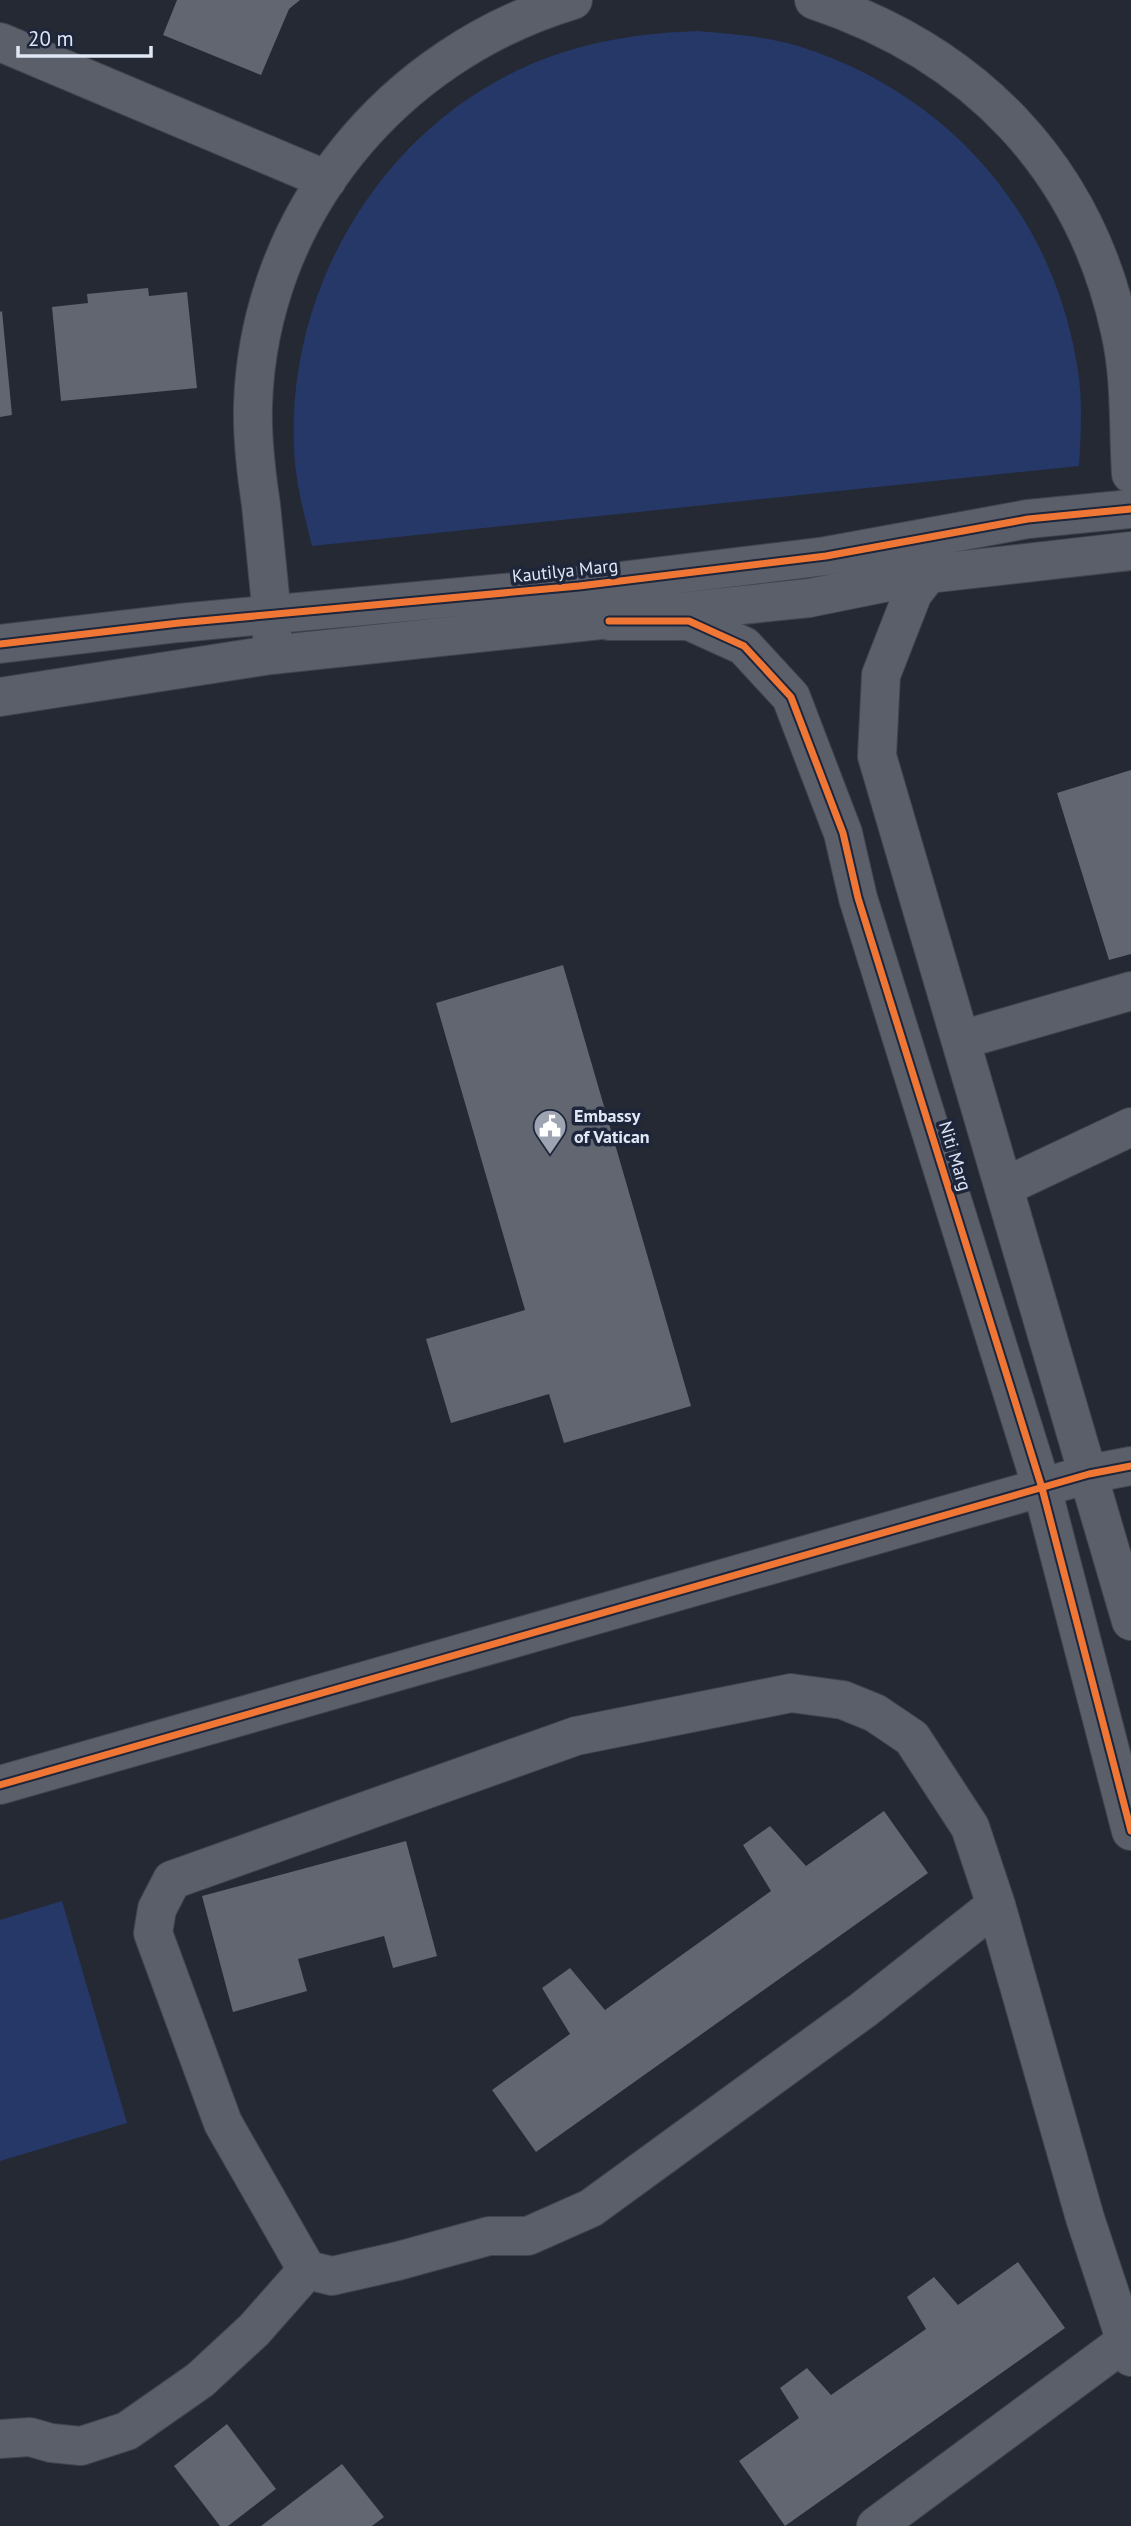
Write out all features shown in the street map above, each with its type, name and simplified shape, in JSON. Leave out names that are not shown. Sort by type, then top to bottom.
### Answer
[{"type":"street","points":[[271,655],[272,616],[254,454],[253,403],[258,352],[270,302],[287,254],[309,207],[337,163],[370,124],[407,88],[448,57],[504,26],[539,10],[573,0]]},
{"type":"street","points":[[814,0],[853,13],[902,36],[949,65],[1000,109],[1028,139],[1060,183],[1092,243],[1107,281],[1121,333],[1128,387],[1131,474]]},
{"type":"street","points":[[0,42],[327,180]]},
{"type":"street","name":"Kautilya Marg","points":[[0,644],[579,586],[799,559],[1028,519],[1131,509]]},
{"type":"street","points":[[0,697],[271,655],[809,598],[928,574],[1131,551]]},
{"type":"street","points":[[928,574],[913,593],[881,675],[877,756],[1131,1621]]},
{"type":"street","name":"Niti Marg","points":[[608,621],[689,621],[744,646],[791,697],[843,833],[858,898],[1042,1488],[1131,1831]]},
{"type":"street","points":[[961,1040],[1131,990]]},
{"type":"street","points":[[1004,1187],[1131,1127]]},
{"type":"street","points":[[0,1784],[1089,1474],[1131,1466]]},
{"type":"street","points":[[876,2526],[1128,2349],[1086,2218],[996,1905],[970,1827],[912,1738],[875,1713],[844,1700],[791,1693],[576,1736],[172,1880],[158,1909],[153,1933],[223,2123],[307,2270],[332,2276],[489,2236],[527,2236],[591,2208],[863,2010],[996,1905]]},
{"type":"street","points":[[0,2438],[30,2437],[51,2443],[81,2446],[127,2431],[201,2380],[254,2330],[307,2270]]},
{"type":"shaded area","points":[[698,31],[786,43],[851,67],[901,94],[945,127],[984,165],[1017,209],[1044,257],[1064,309],[1080,390],[1079,466],[312,546],[300,497],[295,460],[296,384],[309,323],[330,264],[360,210],[398,160],[443,118],[494,82],[552,56],[588,45],[642,35]]},
{"type":"shaded area","points":[[62,1901],[127,2123],[0,2161],[0,1920]]},
{"type":"building","points":[[177,0],[300,0],[289,9],[261,75],[163,35]]},
{"type":"building","points":[[148,288],[149,296],[187,292],[197,388],[61,401],[52,307],[88,303],[87,294]]},
{"type":"building","points":[[2,311],[12,415],[0,417],[0,312]]},
{"type":"building","points":[[1131,770],[1131,954],[1109,960],[1057,793]]},
{"type":"building","name":"Embassy of Vatican","points":[[563,965],[691,1406],[564,1443],[549,1394],[451,1423],[426,1339],[525,1310],[436,1003]]},
{"type":"building","points":[[884,1811],[928,1873],[536,2152],[492,2090],[570,2034],[542,1988],[570,1968],[605,2010],[771,1891],[743,1845],[770,1826],[806,1866]]},
{"type":"building","points":[[406,1841],[437,1956],[393,1968],[384,1936],[298,1959],[307,1991],[233,2012],[202,1896]]},
{"type":"building","points":[[1018,2262],[1065,2328],[785,2526],[739,2461],[799,2418],[780,2388],[807,2368],[831,2395],[926,2329],[907,2297],[934,2277],[958,2305]]},
{"type":"building","points":[[227,2424],[276,2489],[228,2526],[220,2526],[174,2466]]},
{"type":"building","points":[[342,2464],[384,2517],[372,2526],[261,2526]]},
{"type":"cycle path","points":[[0,644],[179,623],[579,586],[826,556],[1028,519],[1131,509]]},
{"type":"cycle path","points":[[609,621],[689,621],[744,646],[791,697],[843,833],[858,898],[1042,1488],[1131,1831]]},
{"type":"cycle path","points":[[0,1785],[1089,1474],[1131,1466]]},
{"type":"place","name":"Embassy of Vatican","points":[[550,1156]]}]
